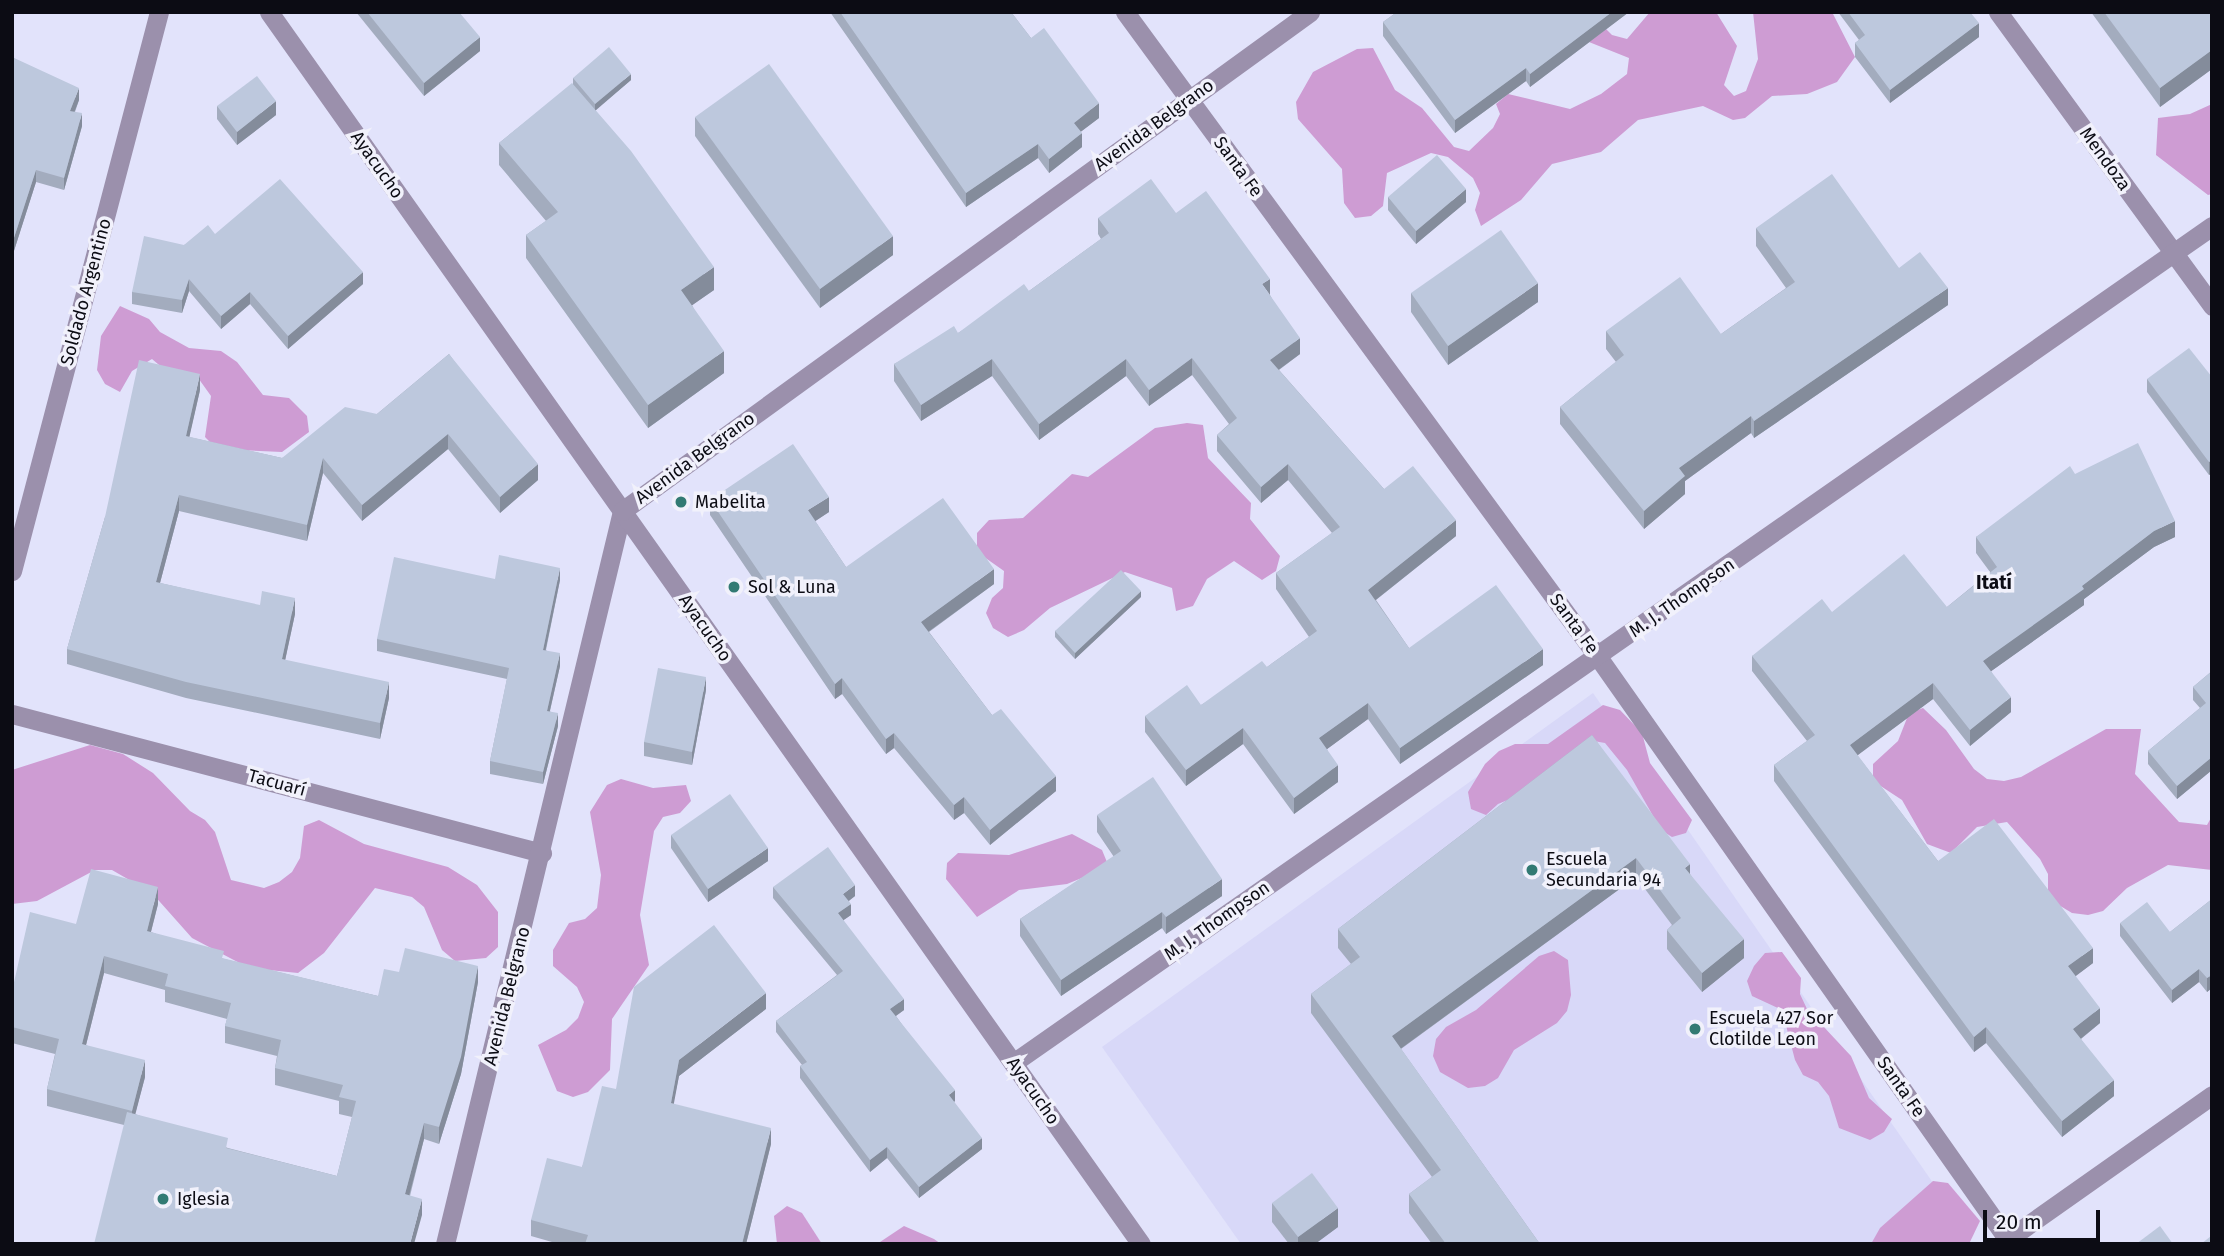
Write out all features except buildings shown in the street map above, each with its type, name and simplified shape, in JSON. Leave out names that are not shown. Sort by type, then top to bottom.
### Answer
[{"type":"street","name":"Soldado Argentino","points":[[12,571],[159,12]]},
{"type":"street","name":"Ayacucho","points":[[269,12],[1141,1244]]},
{"type":"street","name":"Santa Fe","points":[[1125,12],[1598,657],[2007,1242]]},
{"type":"street","name":"Avenida Belgrano","points":[[445,1244],[542,853],[622,511],[1310,12]]},
{"type":"street","name":"Mendoza","points":[[1998,12],[2212,306]]},
{"type":"street","name":"M. J. Thompson","points":[[1013,1063],[2212,226]]},
{"type":"street","name":"Tacuarí","points":[[12,714],[542,853]]},
{"type":"street","points":[[2007,1242],[2212,1095]]},
{"type":"shaded area","points":[[1589,12],[1612,35],[1627,39],[1650,12],[1716,12],[1737,46],[1724,85],[1734,96],[1746,91],[1758,59],[1753,12],[1832,12],[1855,57],[1837,82],[1807,94],[1772,96],[1745,118],[1733,120],[1703,106],[1638,120],[1601,152],[1552,164],[1521,200],[1481,226],[1475,210],[1480,193],[1473,178],[1448,157],[1431,153],[1387,173],[1383,206],[1371,216],[1355,218],[1344,203],[1342,169],[1298,119],[1296,102],[1313,72],[1357,49],[1373,48],[1395,90],[1422,108],[1454,147],[1469,151],[1493,128],[1500,114],[1496,104],[1508,94],[1570,109],[1601,94],[1627,74],[1629,58],[1584,40]]},
{"type":"shaded area","points":[[2212,104],[2212,194],[2208,195],[2156,155],[2158,118],[2190,114]]},
{"type":"shaded area","points":[[120,306],[149,319],[160,332],[189,348],[221,351],[237,362],[263,395],[289,398],[307,416],[309,432],[282,452],[217,449],[205,437],[211,396],[196,375],[165,370],[152,359],[132,371],[120,392],[105,384],[97,370],[101,336]]},
{"type":"shaded area","points":[[1187,423],[1203,425],[1208,458],[1251,503],[1250,519],[1280,556],[1276,571],[1262,580],[1234,561],[1207,579],[1193,606],[1176,611],[1172,588],[1125,572],[1050,608],[1024,630],[1008,637],[993,628],[986,613],[992,598],[1003,588],[1004,571],[977,552],[977,533],[989,520],[1023,518],[1072,474],[1088,477],[1155,428]]},
{"type":"shaded area","name":"Escuela Secundaria 94","points":[[1593,693],[1956,1216],[1916,1244],[1241,1244],[1102,1047]]},
{"type":"shaded area","points":[[1603,705],[1620,710],[1642,733],[1650,763],[1692,820],[1686,833],[1672,837],[1661,830],[1627,770],[1605,743],[1588,740],[1543,785],[1498,804],[1486,815],[1471,809],[1468,792],[1485,764],[1499,751],[1515,744],[1548,744]]},
{"type":"shaded area","points":[[1923,708],[1946,730],[1974,769],[1987,779],[2004,781],[2021,777],[2106,729],[2141,729],[2135,774],[2179,822],[2207,825],[2212,816],[2212,870],[2168,865],[2127,888],[2103,911],[2088,915],[2072,913],[2057,904],[2048,892],[2048,874],[2040,859],[2007,822],[1977,827],[1951,853],[1927,844],[1902,800],[1873,781],[1873,764],[1898,741],[1909,713]]},
{"type":"shaded area","points":[[90,745],[123,754],[153,773],[190,811],[205,820],[215,832],[231,880],[264,888],[279,882],[292,872],[300,858],[304,826],[319,820],[364,844],[448,867],[477,885],[498,912],[498,947],[486,958],[455,961],[442,950],[424,907],[412,897],[375,888],[324,953],[298,973],[249,968],[192,938],[152,893],[112,870],[95,870],[37,901],[12,904],[12,770]]},
{"type":"shaded area","points":[[621,779],[653,788],[686,785],[691,801],[680,813],[663,817],[654,831],[640,915],[649,965],[612,1019],[610,1070],[588,1092],[573,1097],[557,1091],[538,1045],[566,1030],[578,1018],[584,1002],[577,987],[553,966],[553,950],[569,923],[585,919],[597,908],[601,875],[590,812],[607,785]]},
{"type":"shaded area","points":[[1072,834],[1102,850],[1109,867],[1067,884],[1019,890],[977,917],[946,879],[947,863],[958,853],[1009,855]]},
{"type":"shaded area","points":[[1554,951],[1568,960],[1571,995],[1567,1011],[1557,1023],[1514,1050],[1498,1078],[1485,1086],[1468,1088],[1440,1072],[1433,1056],[1436,1039],[1446,1027],[1476,1010],[1539,956]]},
{"type":"shaded area","points":[[1782,952],[1801,978],[1800,994],[1807,1009],[1851,1056],[1869,1098],[1892,1119],[1884,1132],[1870,1140],[1839,1128],[1829,1096],[1818,1082],[1803,1075],[1795,1060],[1782,1010],[1752,996],[1747,981],[1754,966],[1765,953]]},
{"type":"shaded area","points":[[1933,1181],[1948,1183],[1980,1221],[1969,1244],[1871,1244],[1880,1228]]},
{"type":"shaded area","points":[[787,1206],[802,1213],[822,1244],[777,1244],[774,1216]]},
{"type":"shaded area","points":[[904,1226],[934,1239],[941,1244],[877,1244]]},
{"type":"place","name":"Mabelita","points":[[681,502]]},
{"type":"place","name":"Sol & Luna","points":[[734,587]]},
{"type":"place","name":"Escuela Secundaria 94","points":[[1532,870]]},
{"type":"place","name":"Escuela 427 Sor Clotilde Leon","points":[[1695,1029]]},
{"type":"place","name":"Iglesia","points":[[163,1199]]},
{"type":"district","name":"Itatí","points":[[1994,583]]}]
